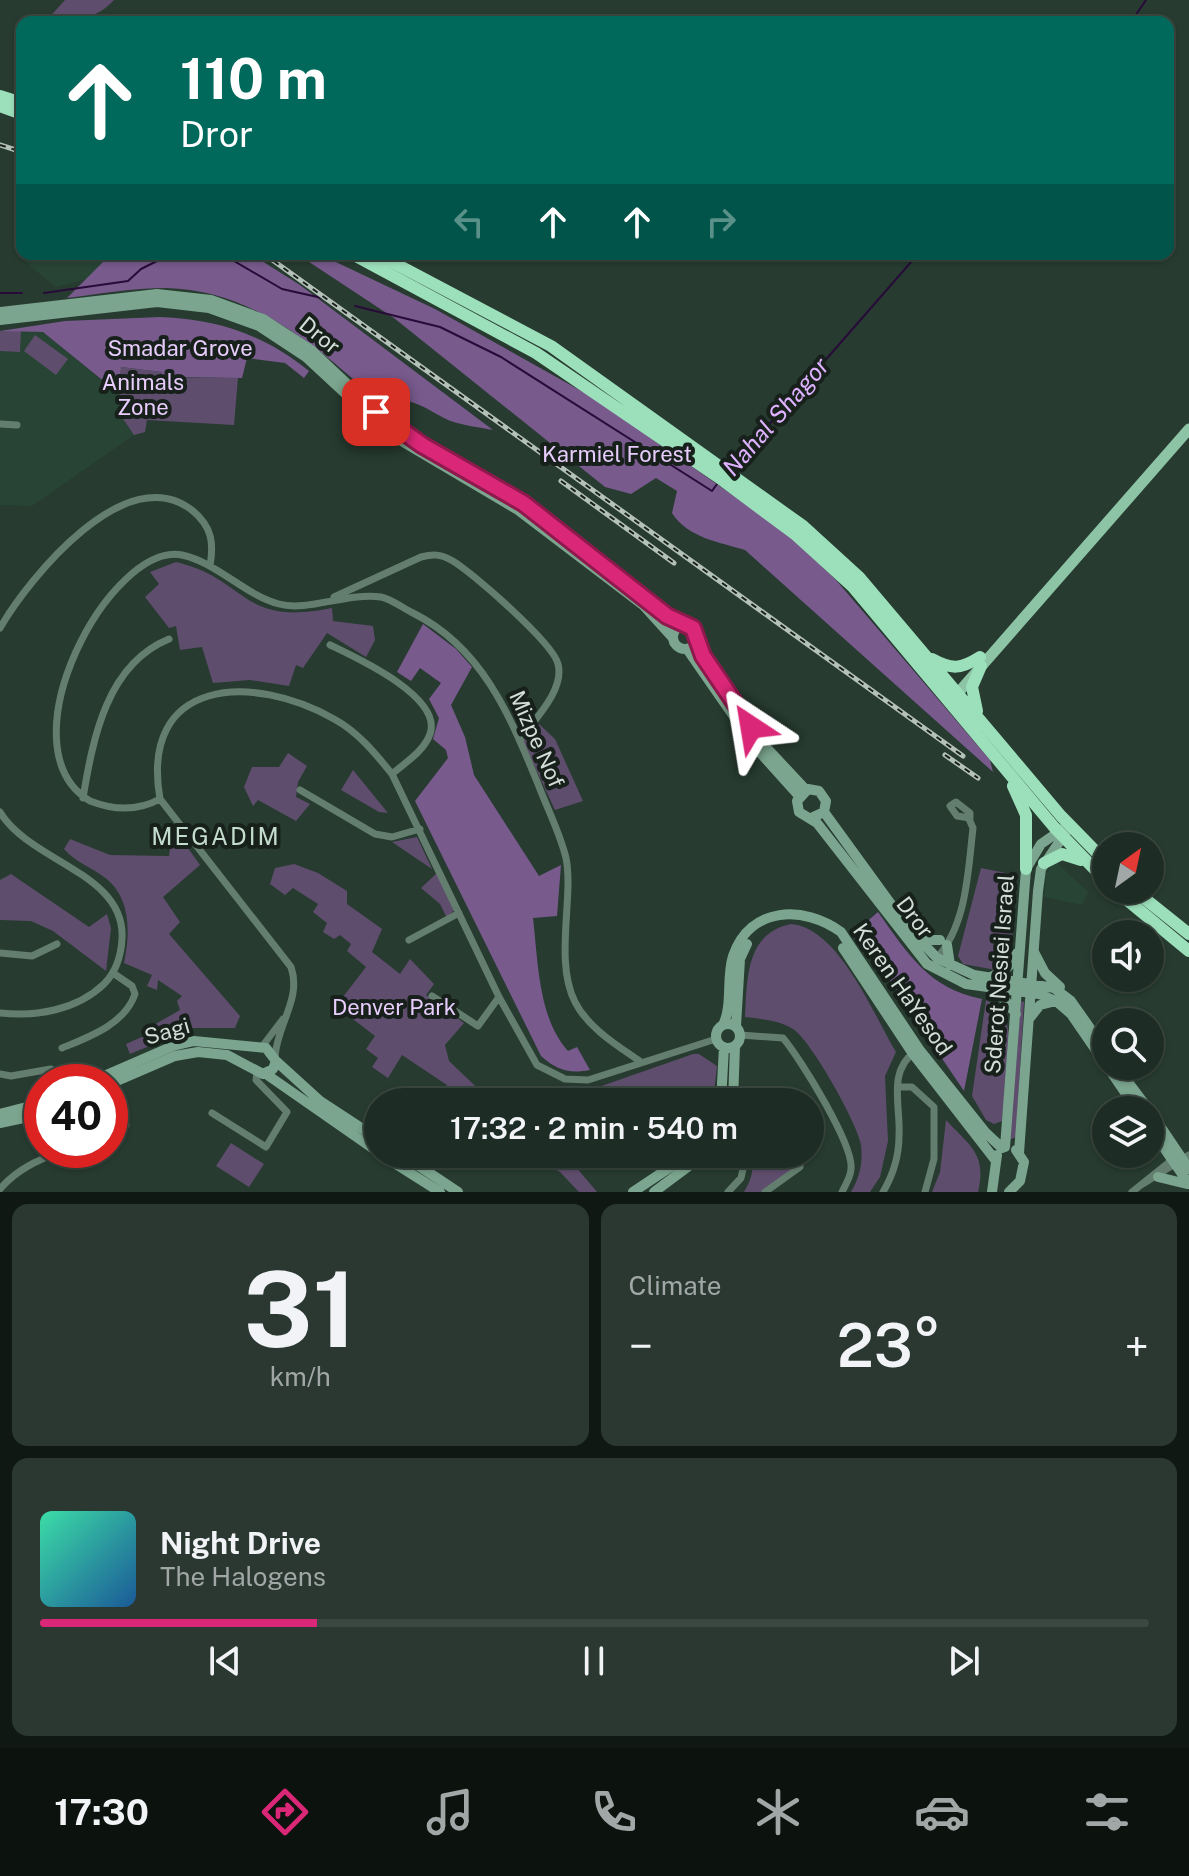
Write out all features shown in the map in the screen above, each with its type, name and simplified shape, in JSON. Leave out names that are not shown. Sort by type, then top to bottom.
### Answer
[{"type":"highway","points":[[363,260],[536,353],[725,475],[852,586],[984,724],[1092,867]]},
{"type":"highway","points":[[388,260],[551,346],[839,558],[927,656],[995,756],[1026,815],[1026,869]]},
{"type":"highway","points":[[927,656],[953,668],[980,662]]},
{"type":"highway","points":[[980,662],[971,695],[984,724]]},
{"type":"highway","points":[[995,756],[1064,831],[1092,852]]},
{"type":"highway","points":[[1044,863],[1067,854],[1092,867]]},
{"type":"highway","points":[[1132,904],[1189,951]]},
{"type":"highway","points":[[1152,904],[1189,934]]},
{"type":"main road","points":[[952,692],[1189,429]]},
{"type":"street","name":"Dror","points":[[0,312],[157,294],[211,300],[263,319],[311,350],[393,427],[502,488],[682,625],[693,628],[692,645],[678,647],[643,605],[518,510],[388,433],[306,357],[259,326],[209,308],[157,302],[0,320]]},
{"type":"street","points":[[0,424],[17,425]]},
{"type":"street","points":[[0,628],[15,601],[46,563],[120,506],[140,498],[174,500],[198,515],[213,544],[210,566]]},
{"type":"street","points":[[330,599],[421,557],[435,553],[453,561],[527,624],[558,663],[558,683],[520,740]]},
{"type":"street","name":"Mizpe Nof","points":[[81,623],[123,579],[149,560],[175,554],[210,566],[259,599],[287,606],[330,599],[381,597],[431,622],[457,642],[491,681],[520,740],[566,860],[566,959],[573,999],[586,1019],[641,1062]]},
{"type":"street","points":[[672,637],[682,625]]},
{"type":"street","points":[[83,798],[104,712],[121,678],[146,649],[169,639]]},
{"type":"street","points":[[330,645],[362,660],[424,703],[431,718],[430,736],[423,747],[392,774]]},
{"type":"street","points":[[692,645],[763,744],[803,793]]},
{"type":"street","points":[[212,1113],[266,1147],[287,1112],[256,1080],[258,1071],[250,1058],[284,1018],[295,998],[291,967],[160,799],[156,775],[158,742],[172,719],[195,701],[225,690],[258,691],[316,710],[357,735],[392,774],[499,997],[537,1065],[565,1079],[588,1080],[641,1062],[730,1039],[783,1038],[802,1061],[847,1148],[852,1167],[842,1192]]},
{"type":"street","points":[[55,777],[83,798],[119,808],[149,804],[160,799]]},
{"type":"street","points":[[814,789],[823,795],[824,812],[811,818],[799,812],[803,793],[814,789]]},
{"type":"street","points":[[300,790],[375,834],[392,837],[420,829]]},
{"type":"street","points":[[0,812],[10,829],[26,842],[110,897],[122,933],[121,950],[113,973],[102,985],[74,1003],[22,1015],[0,1013]]},
{"type":"street","name":"Dror","points":[[824,812],[846,852],[907,943],[927,964],[947,977],[1031,988]]},
{"type":"street","name":"Dror","points":[[811,818],[846,852],[918,940],[950,965],[987,983]]},
{"type":"street","points":[[927,964],[952,932],[967,887],[973,828],[969,819]]},
{"type":"street","name":"Sderot Nesiei Israel","points":[[1019,1153],[1038,891],[1044,863],[1064,831]]},
{"type":"street","name":"Sderot Nesiei Israel","points":[[1004,1147],[1008,1128],[1026,869],[1034,852],[1064,831]]},
{"type":"street","points":[[409,940],[459,913]]},
{"type":"street","name":"Keren HaYesod","points":[[730,1039],[723,1025],[733,958],[745,935],[765,918],[777,914],[807,914],[825,921],[841,932],[916,1052],[986,1133],[1004,1147]]},
{"type":"street","name":"Keren HaYesod","points":[[730,1039],[740,959],[751,938],[778,921],[806,920],[836,938],[996,1161]]},
{"type":"street","points":[[918,940],[943,943]]},
{"type":"street","points":[[943,943],[950,965]]},
{"type":"street","points":[[0,953],[32,956],[57,944]]},
{"type":"street","points":[[1016,1014],[987,983],[1009,966],[1020,947]]},
{"type":"street","points":[[1033,950],[1038,963],[1092,1031]]},
{"type":"street","points":[[62,1048],[100,1031],[122,1016],[131,1004],[135,994],[132,986],[113,973]]},
{"type":"street","points":[[1031,988],[1054,988],[1071,1001]]},
{"type":"street","points":[[1031,988],[1056,1001],[1071,1014],[1092,1045]]},
{"type":"street","points":[[432,996],[478,1026],[499,997]]},
{"type":"street","points":[[1028,1020],[1040,1005],[1056,1001]]},
{"type":"street","points":[[258,1071],[273,1069],[284,1018]]},
{"type":"street","points":[[723,1088],[730,1039]]},
{"type":"street","points":[[730,1039],[732,1088]]},
{"type":"street","name":"Sagi","points":[[128,1066],[173,1046],[194,1041],[260,1048]]},
{"type":"street","points":[[260,1048],[320,1101],[364,1130]]},
{"type":"street","points":[[883,1192],[892,1177],[898,1147],[901,1065],[916,1052]]},
{"type":"street","name":"Sagi","points":[[128,1077],[186,1053],[227,1055],[258,1071],[364,1143]]},
{"type":"street","points":[[0,1074],[24,1074]]},
{"type":"street","points":[[1127,1080],[1139,1096]]},
{"type":"street","points":[[898,1087],[912,1087],[934,1107],[934,1159],[925,1192]]},
{"type":"street","points":[[0,1114],[24,1108]]},
{"type":"street","points":[[0,1123],[24,1118]]},
{"type":"street","points":[[986,1133],[999,1133],[1008,1128]]},
{"type":"street","points":[[1164,1133],[1182,1161],[1189,1185]]},
{"type":"street","points":[[1164,1142],[1182,1161]]},
{"type":"street","points":[[992,1192],[996,1180],[996,1161],[1004,1147],[1019,1153],[1024,1162],[1023,1175],[1010,1190],[996,1180]]},
{"type":"street","points":[[1141,1185],[1182,1161]]},
{"type":"street","points":[[1132,1192],[1182,1161]]},
{"type":"street","points":[[0,1189],[24,1167]]},
{"type":"street","name":"Sagi","points":[[407,1168],[448,1190]]},
{"type":"street","points":[[419,1168],[448,1190]]},
{"type":"street","points":[[633,1192],[669,1168]]},
{"type":"street","points":[[654,1192],[686,1168]]},
{"type":"street","points":[[728,1192],[741,1178],[743,1168]]},
{"type":"street","points":[[765,1192],[799,1168]]},
{"type":"street","points":[[1158,1177],[1189,1185]]},
{"type":"shaded area","points":[[25,260],[105,260],[87,279],[56,287]]},
{"type":"shaded area","points":[[0,331],[43,332],[100,379],[119,381],[119,413],[134,435],[32,506],[0,505]]},
{"type":"shaded area","points":[[1055,861],[1088,892],[1082,905],[1044,897],[1046,874]]},
{"type":"green space","points":[[65,0],[114,0],[91,16],[50,16]]},
{"type":"green space","name":"Karmiel Forest","points":[[105,260],[260,260],[300,285],[493,430],[455,422],[406,401],[379,402],[308,342],[256,310],[227,299],[198,291],[166,288],[67,298]]},
{"type":"green space","name":"Karmiel Forest","points":[[306,260],[332,260],[435,309],[592,397],[784,531],[836,580],[990,760],[993,772],[745,550],[705,538],[686,528],[672,513],[677,491],[656,478],[631,494],[605,487],[394,318]]},
{"type":"green space","name":"Smadar Grove","points":[[160,317],[201,321],[239,331],[275,348],[309,371],[304,378],[285,363],[247,358],[242,378],[162,377],[162,372],[121,367],[119,381],[101,379],[43,332],[0,331],[65,321]]},
{"type":"green space","points":[[0,331],[21,331],[20,352],[0,351]]},
{"type":"green space","points":[[35,335],[68,359],[56,375],[24,351]]},
{"type":"green space","name":"Animals Zone","points":[[120,367],[162,372],[174,378],[238,378],[234,425],[147,420],[145,432],[134,435],[119,413]]},
{"type":"green space","points":[[176,562],[218,579],[261,606],[302,612],[332,608],[333,621],[373,626],[375,640],[366,657],[327,633],[303,668],[296,665],[289,686],[250,680],[213,683],[202,647],[180,650],[176,626],[169,628],[145,597],[159,584],[150,572]]},
{"type":"green space","points":[[423,624],[456,649],[472,667],[451,705],[465,737],[474,775],[539,876],[561,865],[557,916],[533,918],[538,970],[545,1005],[558,1038],[568,1051],[577,1047],[590,1070],[563,1070],[541,1056],[415,801],[448,758],[446,750],[433,739],[439,718],[429,699],[441,683],[420,668],[411,681],[397,672]]},
{"type":"green space","points":[[539,724],[555,739],[583,801],[555,810],[523,741]]},
{"type":"green space","points":[[288,753],[307,766],[298,782],[296,797],[310,804],[296,821],[258,800],[253,806],[244,787],[252,767],[279,767]]},
{"type":"green space","points":[[353,770],[388,813],[379,812],[341,790]]},
{"type":"green space","points":[[173,827],[200,865],[163,897],[180,922],[169,934],[240,1016],[235,1028],[193,1028],[130,1054],[126,1044],[153,1032],[152,1026],[180,1010],[177,1001],[182,996],[158,980],[157,990],[147,986],[152,975],[124,963],[128,929],[120,895],[104,877],[64,849],[70,839],[110,855],[169,856]]},
{"type":"green space","points":[[417,837],[432,869],[392,842]]},
{"type":"green space","name":"Denver Park","points":[[294,864],[318,873],[347,891],[347,904],[382,929],[372,952],[400,974],[410,959],[434,984],[426,995],[464,1023],[445,1045],[449,1061],[477,1088],[446,1088],[447,1085],[402,1055],[388,1078],[372,1067],[378,1058],[366,1049],[375,1036],[336,1006],[366,967],[347,951],[351,944],[340,935],[334,939],[323,932],[327,923],[313,912],[318,904],[293,888],[285,895],[270,884],[275,868]]},
{"type":"green space","points":[[981,868],[1016,875],[1011,951],[996,970],[963,964],[958,956]]},
{"type":"green space","points":[[437,873],[454,910],[447,918],[440,904],[421,888]]},
{"type":"green space","points":[[11,874],[89,927],[107,914],[111,928],[106,971],[53,931],[31,921],[0,920],[0,880]]},
{"type":"green space","points":[[878,912],[921,968],[948,987],[982,999],[964,1091],[856,931]]},
{"type":"green space","points":[[791,924],[808,929],[839,956],[896,1052],[885,1076],[888,1141],[880,1177],[870,1192],[851,1192],[857,1181],[862,1157],[858,1134],[843,1102],[810,1048],[801,1036],[787,1026],[745,1017],[749,973],[757,947],[776,929]]},
{"type":"green space","points":[[986,1000],[998,1009],[1006,1022],[1009,1037],[1009,1072],[1002,1121],[994,1124],[986,1120],[972,1096]]},
{"type":"green space","points":[[1020,1001],[1024,1002],[1016,1137],[1009,1140]]},
{"type":"green space","points":[[693,1054],[699,1054],[717,1066],[715,1088],[596,1088]]},
{"type":"green space","points":[[946,1120],[969,1144],[978,1159],[978,1192],[932,1192],[940,1172]]},
{"type":"green space","points":[[231,1143],[264,1164],[249,1187],[216,1166]]},
{"type":"green space","points":[[554,1168],[577,1168],[597,1192],[579,1192]]},
{"type":"green space","points":[[752,1168],[793,1168],[792,1173],[761,1192],[744,1192]]},
{"type":"waterway","name":"Nahal Shagor","points":[[1135,16],[1146,0]]},
{"type":"waterway","name":"Nahal Shagor","points":[[44,293],[128,281],[141,269],[159,260]]},
{"type":"waterway","name":"Nahal Shagor","points":[[232,260],[282,289],[322,298]]},
{"type":"waterway","name":"Nahal Shagor","points":[[732,467],[913,260]]},
{"type":"waterway","name":"Nahal Shagor","points":[[0,293],[22,293]]},
{"type":"waterway","name":"Nahal Shagor","points":[[355,306],[440,327],[501,357],[712,491],[717,484]]},
{"type":"railway","points":[[0,145],[16,150]]},
{"type":"railway","points":[[272,260],[963,756]]},
{"type":"railway","points":[[561,481],[674,563]]},
{"type":"railway","points":[[945,755],[978,778]]},
{"type":"district","name":"MEGADIM","points":[[216,837]]},
{"type":"route","points":[[376,412],[422,445],[502,488],[667,616],[693,628],[703,656],[751,727]]}]
